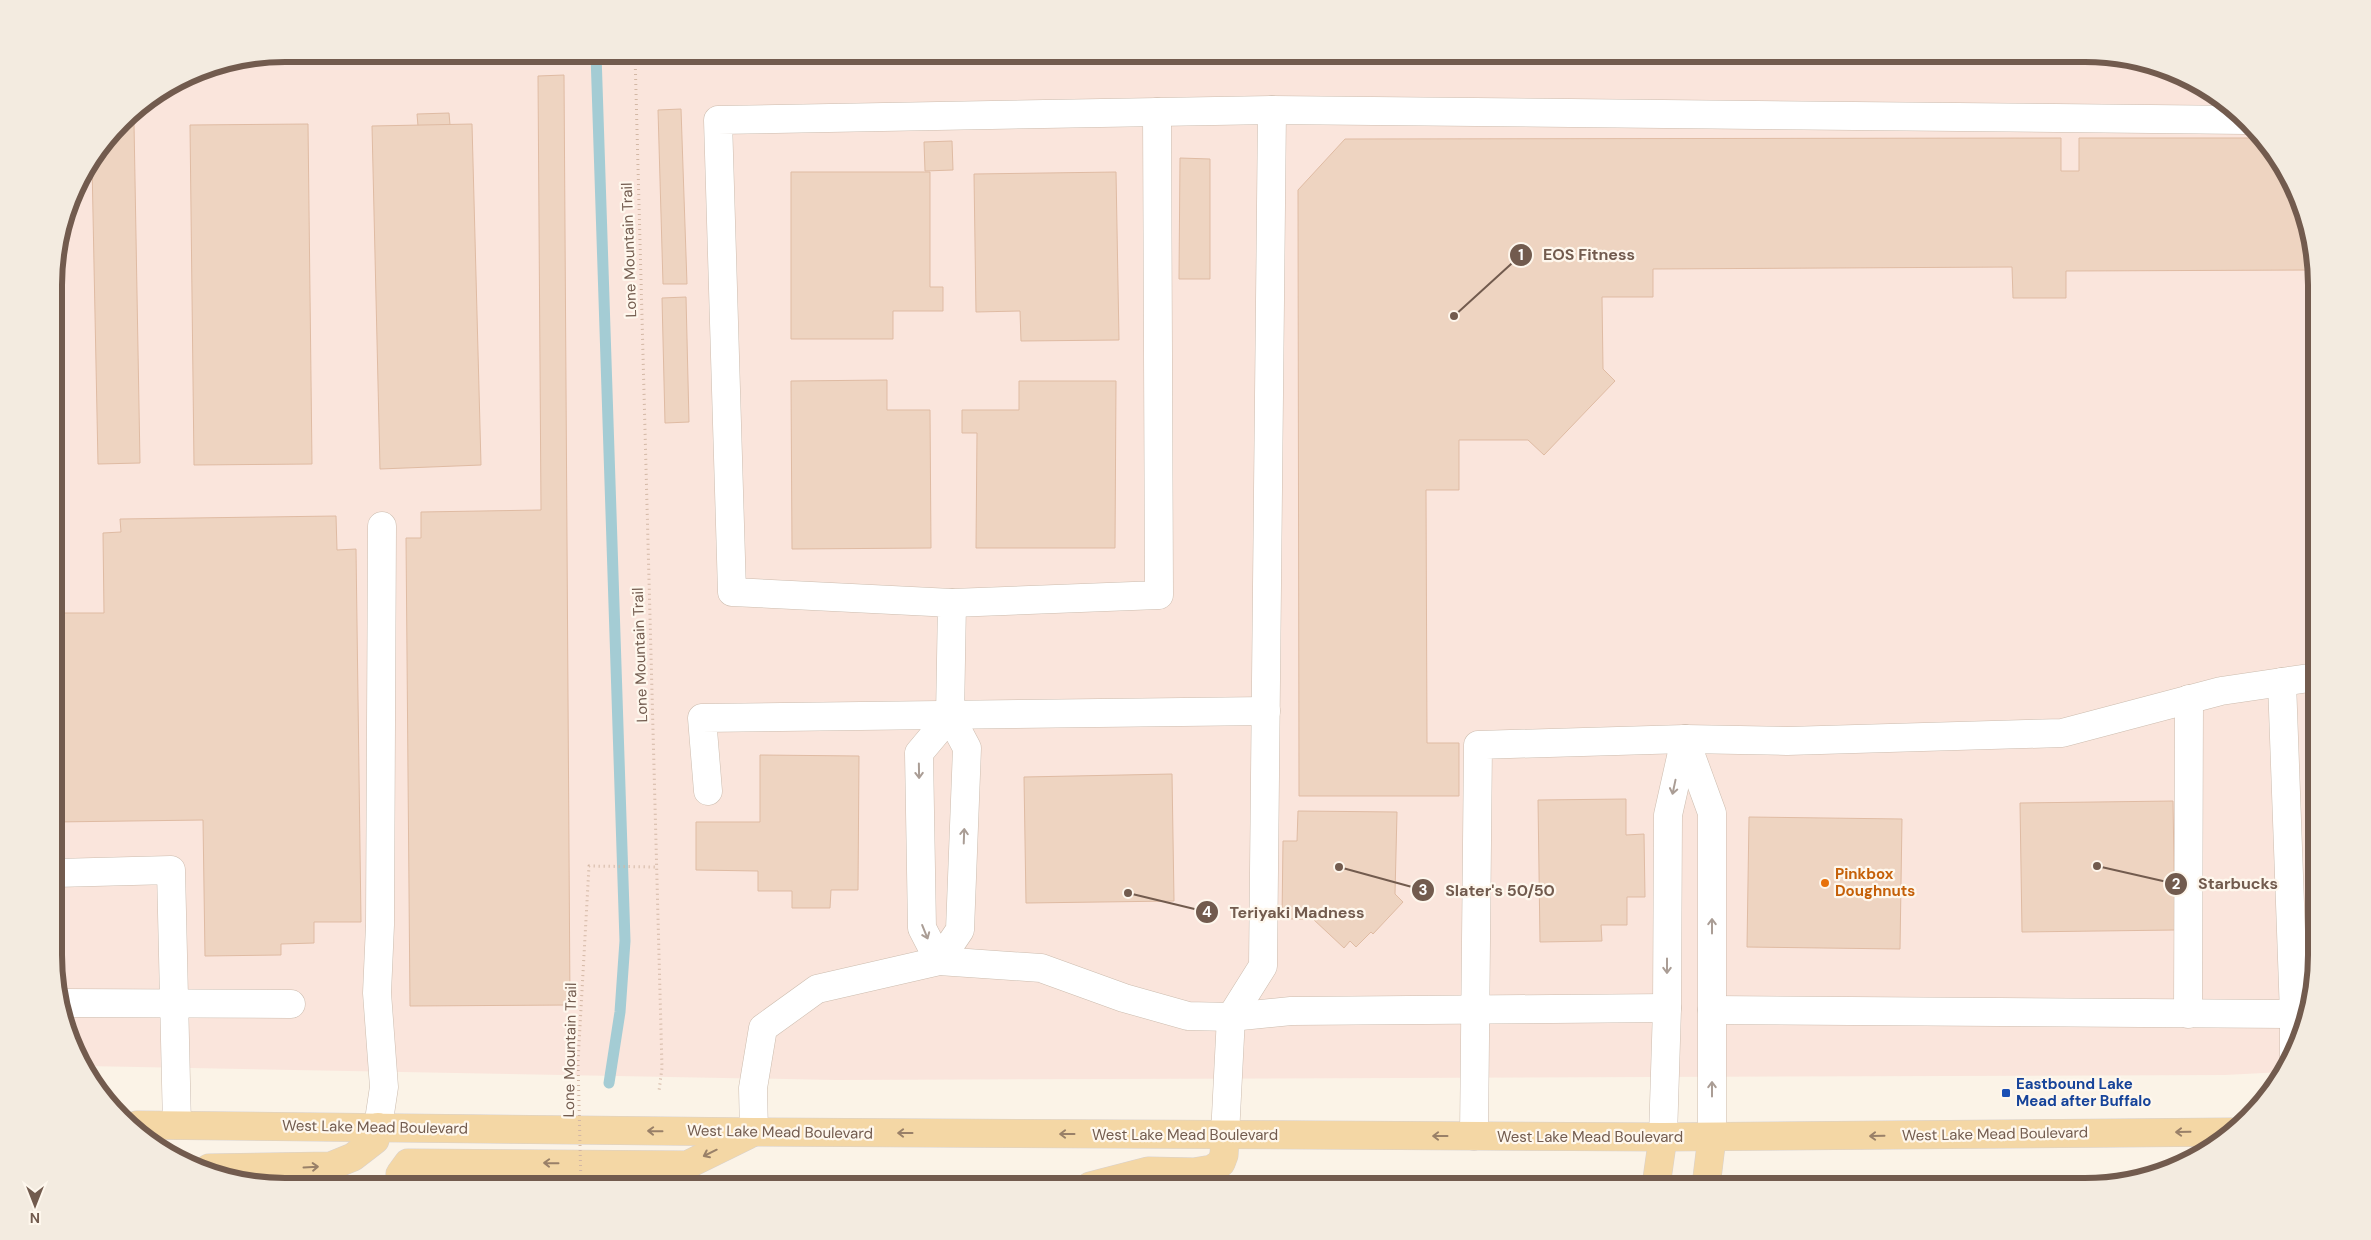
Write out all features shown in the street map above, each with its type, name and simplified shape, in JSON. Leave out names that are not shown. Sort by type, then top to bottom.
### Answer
[{"type":"main road","name":"West Lake Mead Boulevard","points":[[142,1125],[754,1132],[1663,1138],[2219,1132]]},
{"type":"main road","points":[[220,1168],[331,1166],[353,1158],[374,1140],[378,1127]]},
{"type":"main road","points":[[401,1178],[400,1174],[408,1164],[425,1162],[687,1165],[754,1132]]},
{"type":"main road","points":[[1121,1178],[1148,1171],[1194,1172],[1212,1169],[1221,1164],[1224,1155],[1225,1135]]},
{"type":"main road","points":[[1657,1178],[1663,1138]]},
{"type":"main road","points":[[1707,1178],[1712,1138]]},
{"type":"lane","points":[[1225,1135],[1231,1017],[1263,966],[1272,110]]},
{"type":"lane","points":[[1157,112],[1159,594],[952,603],[732,592],[718,120],[1157,112],[1272,110],[2235,120]]},
{"type":"lane","points":[[378,1127],[384,1087],[377,993],[380,915],[382,526]]},
{"type":"lane","points":[[939,960],[960,930],[967,748],[950,716],[952,603]]},
{"type":"lane","points":[[1474,1136],[1478,745],[1685,739],[1786,741],[2062,733],[2221,691],[2308,678]]},
{"type":"lane","points":[[1712,1010],[2299,1014],[2282,682]]},
{"type":"lane","points":[[2188,1014],[2189,699]]},
{"type":"lane","points":[[708,792],[702,718],[1266,711]]},
{"type":"lane","points":[[939,960],[922,928],[919,753],[950,716]]},
{"type":"lane","points":[[1663,1138],[1667,1008],[1668,815],[1685,739]]},
{"type":"lane","points":[[1685,739],[1712,813],[1712,1138]]},
{"type":"lane","points":[[62,873],[171,870],[177,1125]]},
{"type":"lane","points":[[754,1132],[753,1088],[762,1028],[817,989],[939,960],[1041,968],[1124,998],[1188,1016],[1231,1017],[1292,1011],[1667,1008]]},
{"type":"lane","points":[[68,1003],[290,1004]]},
{"type":"path","name":"Lone Mountain Trail","points":[[581,1178],[578,1062],[589,866],[657,867],[635,62]]},
{"type":"path","points":[[657,867],[662,1068],[659,1091]]},
{"type":"shaded area","points":[[286,62],[2086,62],[2115,64],[2143,70],[2171,79],[2197,92],[2233,118],[2253,138],[2279,174],[2297,214],[2307,256],[2308,271],[2308,969],[2307,984],[2297,1026],[2286,1053],[2275,1072],[2225,1075],[836,1080],[92,1066],[79,1040],[70,1012],[64,984],[62,954],[62,286],[64,256],[74,214],[92,174],[118,138],[138,118],[162,100],[187,85],[214,74],[256,64]]},
{"type":"building","points":[[564,75],[570,1005],[410,1006],[406,538],[421,538],[421,512],[541,510],[538,76]]},
{"type":"building","points":[[681,109],[687,284],[663,284],[658,110]]},
{"type":"building","points":[[449,113],[450,125],[418,126],[417,114]]},
{"type":"building","points":[[134,123],[140,463],[98,464],[92,174],[118,138]]},
{"type":"building","points":[[308,124],[312,464],[194,465],[190,125]]},
{"type":"building","points":[[472,124],[481,465],[380,469],[372,126]]},
{"type":"building","points":[[2061,138],[2061,171],[2079,171],[2079,138],[2253,138],[2279,174],[2292,200],[2301,228],[2308,270],[2066,271],[2066,298],[2013,298],[2012,267],[1653,269],[1653,297],[1602,297],[1603,369],[1615,381],[1544,455],[1528,440],[1459,440],[1459,490],[1426,490],[1427,743],[1459,743],[1459,796],[1299,796],[1298,190],[1345,139]]},
{"type":"building","points":[[952,141],[953,170],[925,171],[924,142]]},
{"type":"building","points":[[1180,158],[1210,159],[1210,279],[1179,279]]},
{"type":"building","points":[[791,172],[930,172],[930,287],[943,287],[943,311],[893,311],[893,339],[791,339]]},
{"type":"building","points":[[1116,172],[1119,340],[1021,341],[1020,311],[976,312],[974,174]]},
{"type":"building","points":[[686,297],[689,422],[665,423],[662,298]]},
{"type":"building","points":[[887,380],[887,410],[930,410],[931,548],[792,549],[791,381]]},
{"type":"building","points":[[1019,381],[1116,381],[1115,548],[976,548],[977,433],[962,433],[962,410],[1019,410]]},
{"type":"building","points":[[336,516],[337,550],[356,549],[361,922],[314,922],[314,943],[281,944],[281,955],[205,956],[203,820],[62,822],[62,748],[64,748],[62,613],[104,613],[103,533],[121,532],[120,519]]},
{"type":"building","points":[[760,755],[859,756],[858,890],[831,890],[830,908],[792,908],[792,891],[758,891],[758,871],[696,870],[696,822],[760,822]]},
{"type":"building","points":[[1172,774],[1174,901],[1026,903],[1024,777]]},
{"type":"building","points":[[1626,799],[1626,835],[1644,834],[1645,897],[1627,897],[1627,925],[1601,925],[1602,941],[1540,942],[1538,800]]},
{"type":"building","points":[[2173,801],[2175,930],[2022,932],[2020,803]]},
{"type":"building","points":[[1298,811],[1397,812],[1395,894],[1403,902],[1373,934],[1371,932],[1356,947],[1350,941],[1344,948],[1313,919],[1282,919],[1283,841],[1297,841]]},
{"type":"building","name":"Pinkbox Doughnuts","points":[[1749,817],[1902,819],[1900,949],[1747,947]]},
{"type":"waterway","points":[[596,62],[625,941],[620,1012],[609,1083]]},
{"type":"place","name":"EOS Fitness","points":[[1454,316]]},
{"type":"place","name":"Starbucks","points":[[2097,866]]},
{"type":"place","name":"Slater's 50/50","points":[[1339,867]]},
{"type":"place","name":"Pinkbox Doughnuts","points":[[1825,883]]},
{"type":"place","name":"Teriyaki Madness","points":[[1128,893]]},
{"type":"place","name":"Eastbound Lake Mead after Buffalo","points":[[2006,1093]]}]
